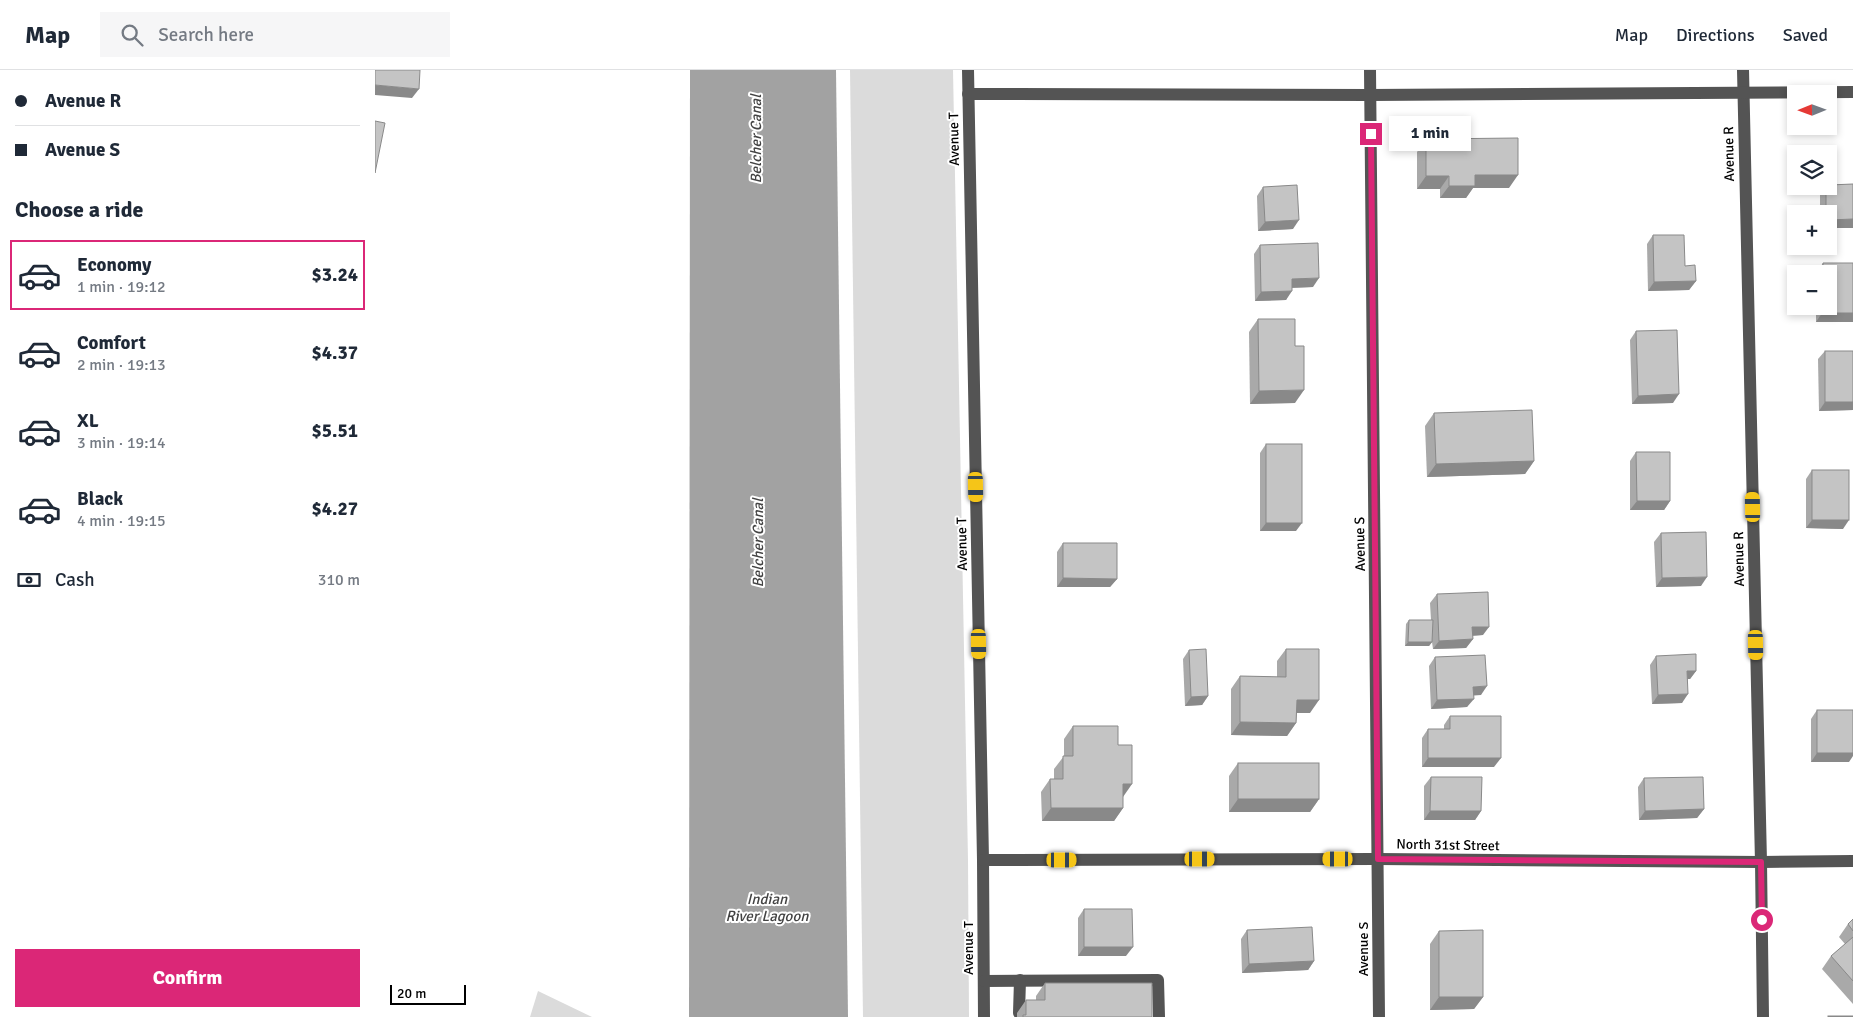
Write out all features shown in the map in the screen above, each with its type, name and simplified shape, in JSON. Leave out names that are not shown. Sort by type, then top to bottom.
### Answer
[{"type":"street","name":"Avenue T","points":[[968,70],[983,860],[984,1017]]},
{"type":"street","name":"Avenue S","points":[[1370,70],[1379,1017]]},
{"type":"street","name":"Avenue R","points":[[1743,70],[1763,1017]]},
{"type":"street","points":[[968,94],[1371,95],[1853,92]]},
{"type":"street","name":"North 31st Street","points":[[983,860],[1853,861]]},
{"type":"street","points":[[1019,1013],[1020,980]]},
{"type":"street","points":[[984,981],[1158,980],[1159,1017]]},
{"type":"shaded area","points":[[850,70],[953,70],[968,860],[969,1017],[863,1017]]},
{"type":"shaded area","points":[[538,991],[592,1017],[530,1017]]},
{"type":"water","name":"Indian River Lagoon","points":[[690,70],[836,70],[848,1017],[689,1017]]},
{"type":"building","points":[[375,70],[420,70],[419,89],[375,85]]},
{"type":"building","points":[[375,121],[385,123],[375,173]]},
{"type":"building","points":[[1518,138],[1518,175],[1475,175],[1475,186],[1449,186],[1449,176],[1426,176],[1426,139]]},
{"type":"building","points":[[1853,184],[1853,219],[1837,220],[1837,205],[1826,205],[1826,195],[1837,195],[1837,185]]},
{"type":"building","points":[[1297,185],[1299,220],[1265,222],[1263,187]]},
{"type":"building","points":[[1653,235],[1684,235],[1685,266],[1695,265],[1696,281],[1654,282]]},
{"type":"building","points":[[1318,243],[1319,278],[1292,279],[1292,291],[1261,292],[1260,245]]},
{"type":"building","points":[[1823,263],[1853,263],[1853,313],[1837,313],[1837,265],[1823,265]]},
{"type":"building","points":[[1258,319],[1295,319],[1295,346],[1304,346],[1304,390],[1259,391]]},
{"type":"building","points":[[1677,330],[1679,394],[1638,396],[1636,331]]},
{"type":"building","points":[[1825,351],[1853,351],[1853,402],[1825,402]]},
{"type":"building","points":[[1532,410],[1534,461],[1436,464],[1434,413]]},
{"type":"building","points":[[1266,444],[1302,444],[1302,523],[1266,523]]},
{"type":"building","points":[[1636,452],[1670,452],[1670,501],[1637,501]]},
{"type":"building","points":[[1812,470],[1849,470],[1849,520],[1812,520]]},
{"type":"building","points":[[1706,532],[1707,577],[1662,578],[1661,533]]},
{"type":"building","points":[[1063,543],[1117,543],[1117,579],[1063,578]]},
{"type":"building","points":[[1488,592],[1489,627],[1472,627],[1473,639],[1439,641],[1437,594]]},
{"type":"building","points":[[1409,620],[1433,620],[1432,642],[1408,642]]},
{"type":"building","points":[[1206,649],[1208,696],[1191,697],[1189,650]]},
{"type":"building","points":[[1286,649],[1319,649],[1319,700],[1297,700],[1296,723],[1240,722],[1240,676],[1286,677]]},
{"type":"building","points":[[1696,654],[1696,671],[1687,671],[1688,694],[1658,695],[1656,656]]},
{"type":"building","points":[[1485,655],[1487,686],[1473,687],[1474,699],[1437,700],[1435,657]]},
{"type":"building","points":[[1817,710],[1853,710],[1853,753],[1817,753]]},
{"type":"building","points":[[1450,716],[1501,716],[1501,758],[1428,758],[1428,729],[1450,729]]},
{"type":"building","points":[[1073,726],[1118,726],[1118,745],[1132,745],[1132,784],[1123,784],[1123,808],[1051,808],[1050,779],[1063,779],[1063,756],[1073,756]]},
{"type":"building","points":[[1238,763],[1319,763],[1319,799],[1238,799]]},
{"type":"building","points":[[1431,777],[1482,777],[1481,811],[1430,811]]},
{"type":"building","points":[[1703,777],[1704,809],[1645,811],[1644,778]]},
{"type":"building","points":[[1084,909],[1132,909],[1133,947],[1084,947]]},
{"type":"building","points":[[1853,919],[1853,931],[1848,924]]},
{"type":"building","points":[[1312,927],[1314,961],[1249,964],[1247,930]]},
{"type":"building","points":[[1483,930],[1483,997],[1439,997],[1439,931]]},
{"type":"building","points":[[1853,937],[1853,981],[1831,956]]},
{"type":"building","points":[[1045,983],[1152,983],[1152,1017],[1023,1017],[1023,1015],[1026,1015],[1026,1000],[1045,1000]]},
{"type":"building","points":[[1853,1016],[1853,1017],[1828,1017]]},
{"type":"route","points":[[1371,134],[1378,859],[1761,862],[1762,920]]},
{"type":"water label","name":"Belcher Canal","points":[[756,139]]},
{"type":"water label","name":"Belcher Canal","points":[[758,543]]}]
